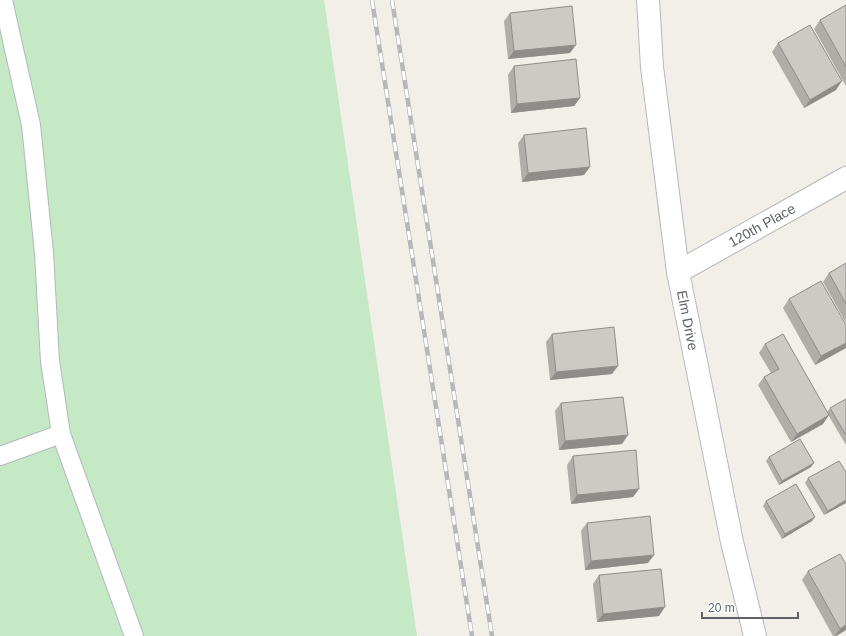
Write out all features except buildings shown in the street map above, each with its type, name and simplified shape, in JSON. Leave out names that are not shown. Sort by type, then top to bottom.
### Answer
[{"type":"street","name":"Elm Drive","points":[[648,0],[652,67],[678,272],[732,542],[755,636]]},
{"type":"street","name":"120th Place","points":[[678,272],[846,178]]},
{"type":"lane","points":[[3,0],[31,124],[44,253],[50,361],[61,434],[134,636]]},
{"type":"lane","points":[[0,456],[61,434]]},
{"type":"green space","points":[[0,0],[324,0],[417,636],[0,636]]},
{"type":"railway","points":[[372,0],[472,636]]},
{"type":"railway","points":[[392,0],[492,636]]}]
